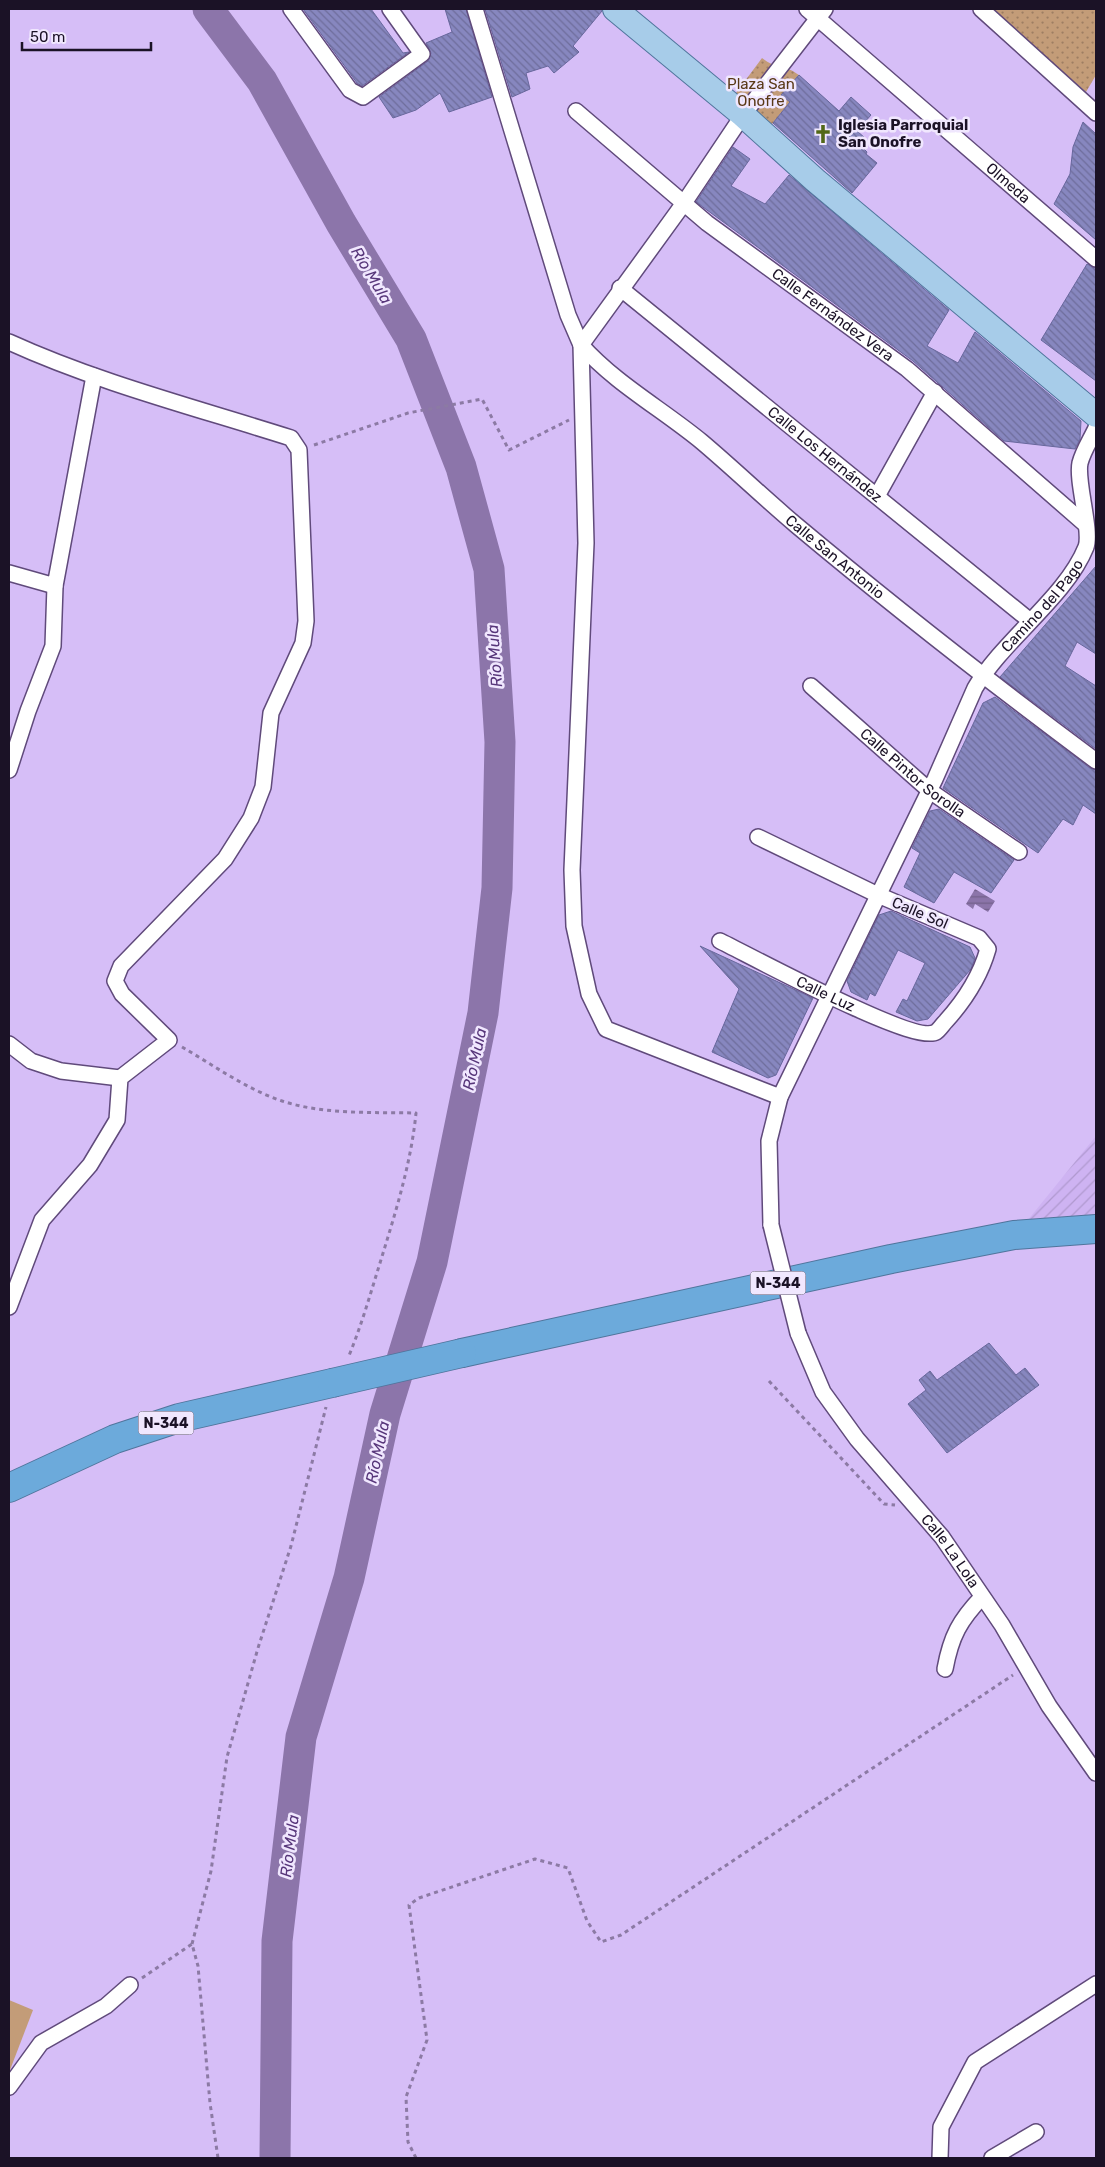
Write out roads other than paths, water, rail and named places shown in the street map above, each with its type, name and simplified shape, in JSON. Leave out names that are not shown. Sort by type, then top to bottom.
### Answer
[{"type":"highway","name":"N-344","points":[[9,1488],[98,1446],[160,1424],[230,1405],[891,1259],[1014,1235],[1096,1229]]},
{"type":"main road","points":[[615,9],[742,115],[815,180],[1096,415]]},
{"type":"street","points":[[291,9],[350,90],[363,97],[422,54],[390,9]]},
{"type":"street","points":[[475,9],[568,314],[581,345],[586,543],[572,870],[574,926],[589,994],[606,1029],[780,1097]]},
{"type":"street","points":[[981,9],[1096,114]]},
{"type":"street","points":[[581,345],[620,288],[684,203],[742,115],[783,63],[817,12]]},
{"type":"street","name":"Olmeda","points":[[817,12],[1096,259]]},
{"type":"street","name":"Calle Fernández Vera","points":[[576,111],[707,223],[907,369],[1085,524]]},
{"type":"street","name":"Calle Los Hernández","points":[[620,288],[1029,620]]},
{"type":"street","points":[[9,342],[41,357],[94,376],[291,438],[298,450],[306,621],[302,643],[271,713],[263,787],[251,818],[225,858],[120,966],[115,981],[122,994],[169,1040],[120,1078],[61,1071],[31,1060],[9,1044]]},
{"type":"street","name":"Calle San Antonio","points":[[581,345],[599,365],[700,441],[979,682],[1096,761]]},
{"type":"street","points":[[9,770],[52,646],[55,586],[94,376]]},
{"type":"street","points":[[877,496],[935,392]]},
{"type":"street","name":"Camino del Pago","points":[[829,997],[930,791],[979,682],[1029,620],[1066,580],[1087,545],[1080,464],[1096,428]]},
{"type":"street","points":[[9,573],[55,586]]},
{"type":"street","name":"Calle Pintor Sorolla","points":[[811,686],[930,791],[1018,852]]},
{"type":"street","name":"Calle Sol","points":[[758,837],[878,895],[979,938],[988,950],[984,964],[964,1000],[935,1033]]},
{"type":"street","name":"Calle Luz","points":[[720,941],[829,997],[898,1026],[925,1034],[935,1033]]},
{"type":"street","name":"Calle La Lola","points":[[829,997],[780,1097],[769,1142],[771,1224],[798,1333],[823,1392],[857,1439],[942,1537],[1026,1666],[1049,1706],[1096,1772]]},
{"type":"street","points":[[9,1307],[42,1220],[90,1165],[117,1120],[120,1078]]},
{"type":"street","points":[[945,1668],[948,1650],[962,1618],[982,1597]]},
{"type":"street","points":[[940,2158],[941,2127],[975,2062],[1096,1984]]},
{"type":"street","points":[[9,2087],[41,2043],[106,2006],[130,1986]]},
{"type":"street","points":[[992,2158],[1036,2132]]},
{"type":"waterway","name":"Río Mula","points":[[208,9],[262,81],[341,223],[411,339],[461,467],[489,569],[500,742],[497,888],[483,1013],[432,1262],[385,1414],[349,1578],[301,1737],[277,1941],[275,2158]]},
{"type":"place","name":"Iglesia Parroquial San Onofre","points":[[823,134]]},
{"type":"park label","name":"Plaza San Onofre","points":[[761,92]]}]
